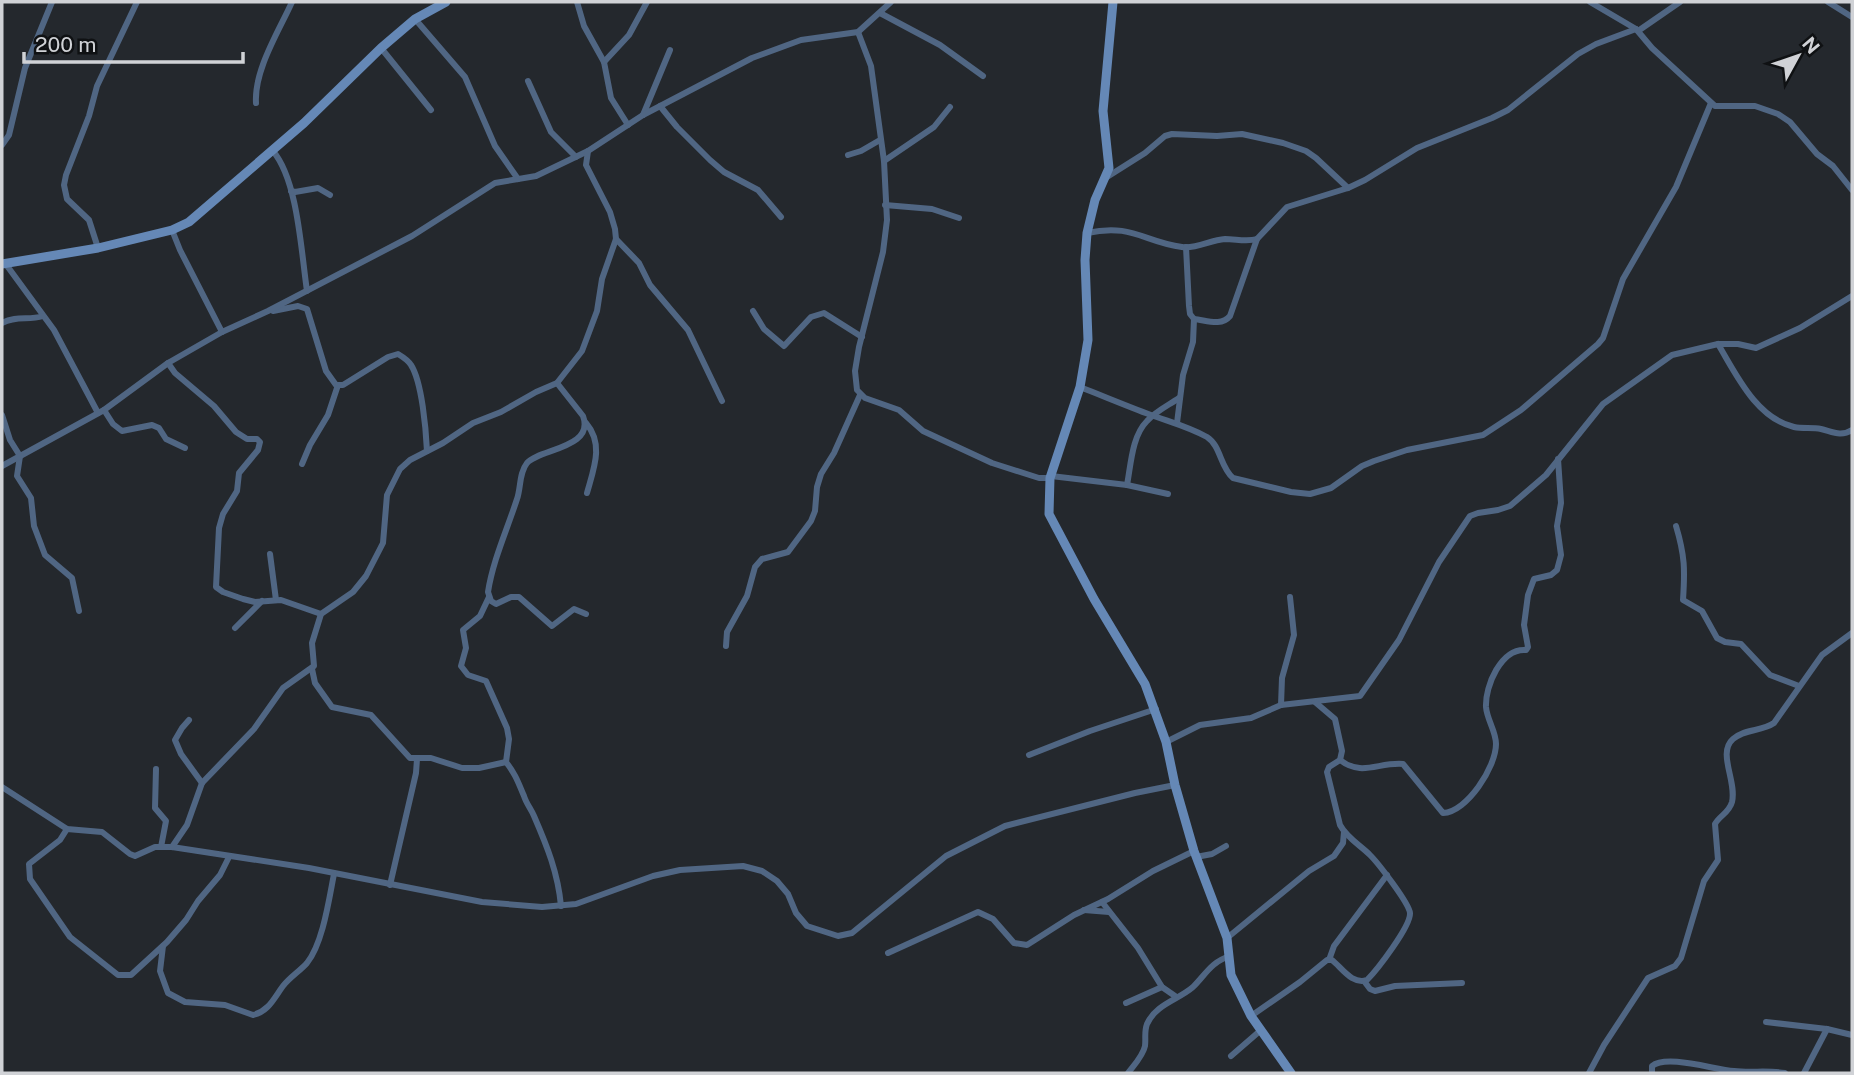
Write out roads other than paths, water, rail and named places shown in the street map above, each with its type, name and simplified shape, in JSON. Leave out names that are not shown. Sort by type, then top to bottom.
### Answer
[{"type":"street","points":[[2,145],[9,135],[25,68],[52,2]]},
{"type":"street","points":[[98,248],[89,220],[67,199],[64,186],[97,86],[137,2]]},
{"type":"street","points":[[256,103],[256,88],[292,2]]},
{"type":"street","points":[[185,448],[166,439],[159,429],[152,425],[122,431],[101,411],[54,330],[3,263],[98,248],[172,230],[189,222],[273,151],[381,48],[415,19],[446,2]]},
{"type":"street","points":[[577,2],[584,26],[604,62],[611,98],[628,125]]},
{"type":"street","points":[[604,62],[629,35],[647,2]]},
{"type":"street","points":[[2,466],[101,411],[168,363],[222,332],[412,236],[495,183],[536,176],[576,157],[643,115],[740,63],[788,44],[815,37],[858,32],[891,2]]},
{"type":"street","points":[[1113,2],[1103,111],[1110,160],[1107,177],[1095,200],[1087,233],[1085,260],[1088,340],[1080,387],[1051,477],[1049,514],[1110,628],[1145,684],[1156,709],[1195,854],[1227,938],[1231,975],[1251,1016],[1291,1073]]},
{"type":"street","points":[[1590,2],[1637,30],[1711,103],[1725,108],[1755,106],[1779,114],[1790,122],[1817,154],[1833,166],[1851,186]]},
{"type":"street","points":[[1194,319],[1219,322],[1227,320],[1257,239],[1287,207],[1348,188],[1417,148],[1508,110],[1578,54],[1596,44],[1637,30],[1680,2]]},
{"type":"street","points":[[1828,2],[1852,17]]},
{"type":"street","points":[[880,13],[940,45],[983,76]]},
{"type":"street","points":[[415,19],[465,77],[495,146],[518,179]]},
{"type":"street","points":[[858,32],[870,66],[884,161],[886,234],[855,371],[855,384],[860,395],[899,410],[918,428],[992,463],[1039,478],[1127,485],[1168,494]]},
{"type":"street","points":[[381,48],[430,110]]},
{"type":"street","points":[[643,115],[670,50]]},
{"type":"street","points":[[528,81],[551,132],[576,157]]},
{"type":"street","points":[[1080,387],[1177,423],[1212,442],[1233,478],[1302,494],[1331,488],[1362,466],[1374,461],[1418,447],[1483,435],[1521,410],[1598,344],[1623,279],[1676,187],[1711,103]]},
{"type":"street","points":[[660,106],[710,160],[724,172],[758,190],[781,217]]},
{"type":"street","points":[[884,161],[934,127],[950,107]]},
{"type":"street","points":[[1107,177],[1172,134],[1242,134],[1306,151],[1348,188]]},
{"type":"street","points":[[848,156],[880,140]]},
{"type":"street","points":[[273,151],[285,170],[291,191],[307,291]]},
{"type":"street","points":[[506,762],[479,768],[461,768],[431,758],[417,759],[405,755],[377,720],[368,713],[332,707],[315,683],[312,643],[321,614],[348,596],[366,576],[383,543],[387,495],[405,464],[473,423],[501,412],[536,391],[557,383],[582,351],[597,311],[602,279],[616,239],[610,212],[586,165],[588,151]]},
{"type":"street","points":[[291,191],[318,188],[330,195]]},
{"type":"street","points":[[885,205],[932,209],[959,218]]},
{"type":"street","points":[[1087,233],[1102,229],[1126,230],[1166,244],[1186,247],[1224,239],[1257,239]]},
{"type":"street","points":[[172,230],[222,332]]},
{"type":"street","points":[[616,239],[639,263],[650,285],[688,330],[722,401]]},
{"type":"street","points":[[1177,423],[1183,376],[1193,342],[1194,319],[1189,306],[1186,247]]},
{"type":"street","points":[[1166,741],[1200,725],[1251,718],[1281,705],[1360,696],[1399,640],[1439,562],[1470,516],[1510,506],[1546,475],[1594,413],[1634,380],[1672,355],[1718,344],[1756,348],[1800,328],[1852,296]]},
{"type":"street","points":[[268,311],[298,306],[307,309],[326,371],[331,381],[338,385],[343,385],[388,357],[398,354],[405,358],[415,374],[426,429],[427,451]]},
{"type":"street","points":[[753,311],[764,329],[784,346],[811,317],[824,313],[862,337]]},
{"type":"street","points":[[2,323],[19,317],[30,319],[43,316]]},
{"type":"street","points":[[1718,344],[1744,386],[1768,415],[1795,427],[1818,428],[1843,434],[1852,430]]},
{"type":"street","points":[[168,363],[175,373],[214,406],[236,432],[247,439],[257,439],[260,442],[258,450],[239,473],[237,491],[223,514],[219,528],[215,583],[218,589],[262,601],[290,602],[321,614]]},
{"type":"street","points":[[557,383],[596,438],[597,451],[587,493]]},
{"type":"street","points":[[302,464],[328,415],[338,385]]},
{"type":"street","points":[[726,646],[727,632],[747,596],[758,563],[767,557],[788,552],[811,521],[816,511],[817,487],[821,474],[834,453],[860,395]]},
{"type":"street","points":[[1127,485],[1136,441],[1142,426],[1152,415],[1179,398]]},
{"type":"street","points":[[2,415],[10,440],[20,456],[17,476],[32,498],[34,526],[40,543],[45,555],[72,579],[79,611]]},
{"type":"street","points":[[561,906],[559,881],[553,864],[519,781],[506,762],[509,739],[507,728],[490,687],[483,679],[468,675],[461,666],[466,648],[463,630],[480,616],[489,597],[489,587],[505,529],[519,496],[526,464],[568,446],[586,423]]},
{"type":"street","points":[[1340,760],[1359,769],[1403,764],[1443,813],[1451,811],[1476,792],[1496,750],[1497,741],[1486,705],[1497,667],[1515,651],[1526,650],[1528,647],[1524,625],[1530,586],[1534,579],[1552,575],[1559,564],[1561,545],[1557,526],[1561,503],[1558,459]]},
{"type":"street","points":[[1676,526],[1685,561],[1686,587],[1683,600],[1702,611],[1717,638],[1741,644],[1770,675],[1799,687]]},
{"type":"street","points":[[270,554],[276,600]]},
{"type":"street","points":[[489,597],[496,604],[511,597],[519,597],[552,626],[574,609],[586,614]]},
{"type":"street","points":[[1281,705],[1282,678],[1294,635],[1290,597]]},
{"type":"street","points":[[235,628],[262,601]]},
{"type":"street","points":[[1589,1073],[1647,978],[1675,966],[1681,958],[1704,881],[1718,860],[1715,824],[1732,803],[1733,783],[1725,754],[1726,747],[1744,732],[1765,728],[1774,723],[1822,655],[1852,633]]},
{"type":"street","points":[[172,847],[187,825],[202,783],[254,729],[284,688],[312,669]]},
{"type":"street","points":[[1227,938],[1309,871],[1334,856],[1343,843],[1344,832],[1327,772],[1329,767],[1340,760],[1342,751],[1335,719],[1315,702]]},
{"type":"street","points":[[1029,755],[1090,730],[1156,709]]},
{"type":"street","points":[[189,720],[175,740],[181,754],[202,783]]},
{"type":"street","points":[[390,885],[417,759]]},
{"type":"street","points":[[156,769],[155,808],[166,821],[161,847]]},
{"type":"street","points":[[2,787],[67,829],[102,832],[135,856],[147,849],[172,847],[309,867],[482,902],[561,906],[595,899],[653,876],[680,870],[743,866],[762,871],[777,881],[807,926],[845,936],[880,911],[938,862],[985,834],[1005,826],[1175,785]]},
{"type":"street","points":[[67,829],[60,840],[32,860],[28,868],[30,879],[71,937],[118,975],[131,975],[163,946],[215,882],[229,857]]},
{"type":"street","points":[[1344,832],[1372,857],[1409,908],[1409,918],[1403,932],[1380,967],[1364,981]]},
{"type":"street","points":[[888,953],[978,912],[993,919],[1014,943],[1027,945],[1153,871],[1195,854],[1212,854],[1226,846]]},
{"type":"street","points":[[163,946],[160,971],[168,993],[185,1002],[213,1003],[253,1015],[258,1014],[268,1008],[285,983],[313,954],[334,874]]},
{"type":"street","points":[[1251,1016],[1329,960],[1334,946],[1387,875]]},
{"type":"street","points":[[1102,902],[1119,922],[1162,986],[1175,996]]},
{"type":"street","points":[[1084,911],[1109,912]]},
{"type":"street","points":[[1128,1073],[1145,1047],[1145,1033],[1150,1020],[1175,996],[1190,989],[1218,960],[1230,956]]},
{"type":"street","points":[[1329,960],[1335,962],[1349,976],[1364,981],[1375,991],[1395,986],[1462,983]]},
{"type":"street","points":[[1126,1003],[1162,986]]},
{"type":"street","points":[[1766,1022],[1827,1029],[1852,1035]]},
{"type":"street","points":[[1804,1073],[1827,1029]]},
{"type":"street","points":[[1231,1056],[1261,1030]]},
{"type":"street","points":[[1652,1073],[1654,1064],[1669,1062],[1730,1071],[1785,1073]]}]
